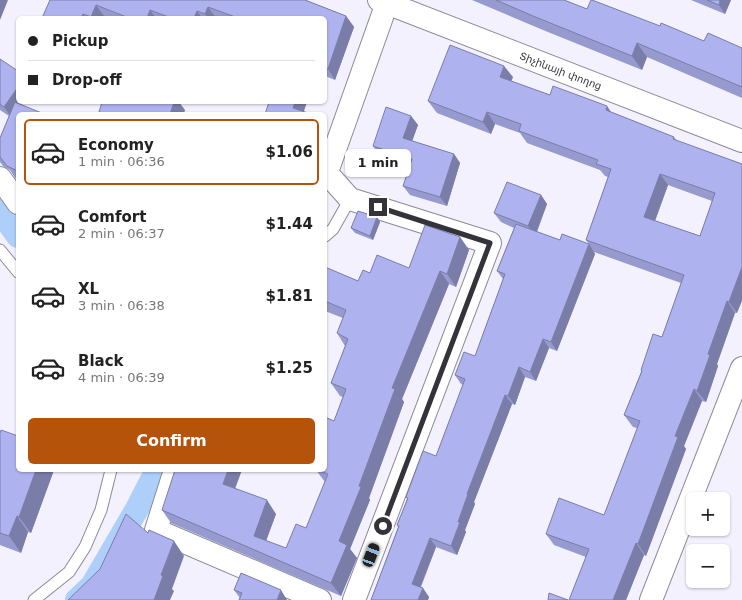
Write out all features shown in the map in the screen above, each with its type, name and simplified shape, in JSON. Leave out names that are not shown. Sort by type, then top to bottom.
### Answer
[{"type":"street","name":"Տիչինայի փողոց","points":[[384,1],[742,141]]},
{"type":"street","points":[[327,169],[384,1]]},
{"type":"street","points":[[327,173],[350,199],[490,243],[354,600]]},
{"type":"street","points":[[0,178],[16,200]]},
{"type":"street","points":[[651,600],[742,368]]},
{"type":"street","points":[[173,472],[156,530],[320,600]]},
{"type":"lane","points":[[327,234],[333,229],[350,199]]},
{"type":"lane","points":[[0,250],[16,270]]},
{"type":"lane","points":[[34,600],[69,572],[85,547],[101,510],[110,472]]},
{"type":"building","points":[[50,0],[305,0],[346,16],[328,69],[327,16],[233,16],[208,7],[205,14],[197,11],[195,16],[166,16],[150,10],[148,16],[124,16],[96,5],[91,16],[83,14],[82,16],[43,16]]},
{"type":"building","points":[[496,0],[564,0],[587,9],[592,0],[660,26],[661,23],[704,41],[708,33],[742,48],[742,87],[637,43],[632,56]]},
{"type":"building","points":[[707,0],[720,0],[719,5]]},
{"type":"building","points":[[450,45],[504,66],[500,77],[550,95],[553,86],[607,106],[606,110],[674,137],[673,139],[742,164],[742,267],[729,302],[727,301],[708,354],[710,355],[697,391],[694,389],[675,436],[678,437],[638,544],[636,543],[613,600],[569,600],[589,549],[546,534],[559,498],[604,515],[640,421],[624,415],[642,371],[641,370],[653,334],[662,337],[684,275],[586,240],[611,169],[596,164],[598,160],[519,131],[521,124],[487,112],[483,122],[428,101]],"holes":[[[660,174],[715,193],[700,236],[644,217]]]},
{"type":"building","points":[[0,59],[16,70],[16,90],[4,107],[0,104]]},
{"type":"building","points":[[15,102],[16,104],[20,104],[39,112],[16,112],[16,170],[7,166],[0,157],[0,138]]},
{"type":"building","points":[[101,104],[173,104],[171,112],[99,112]]},
{"type":"building","points":[[268,104],[294,104],[293,108],[305,112],[266,112]]},
{"type":"building","points":[[386,107],[411,116],[403,138],[454,154],[440,197],[403,186],[412,159],[373,146]]},
{"type":"building","points":[[507,182],[541,195],[528,226],[494,213]]},
{"type":"building","points":[[358,211],[377,217],[370,236],[351,228]]},
{"type":"building","points":[[516,224],[560,240],[562,234],[589,244],[551,342],[543,339],[530,372],[519,367],[508,396],[505,395],[467,494],[458,522],[460,522],[451,546],[430,538],[412,584],[423,588],[418,600],[371,600],[399,526],[397,525],[408,498],[406,497],[423,451],[436,456],[465,379],[455,375],[464,352],[475,356],[505,274],[497,271]]},
{"type":"building","points":[[425,225],[460,237],[447,274],[440,271],[392,388],[395,389],[359,486],[361,487],[339,541],[347,545],[331,583],[162,510],[174,472],[227,472],[223,484],[267,500],[254,536],[286,548],[296,524],[306,528],[328,474],[323,472],[327,472],[327,418],[334,421],[346,389],[331,383],[348,339],[337,333],[346,310],[327,302],[327,268],[358,281],[363,270],[370,273],[377,255],[409,268]]},
{"type":"building","points":[[1,430],[16,435],[16,472],[35,472],[19,517],[17,516],[9,536],[0,533]]},
{"type":"building","points":[[126,514],[148,533],[149,530],[174,541],[161,575],[163,576],[154,600],[68,600],[100,569]]},
{"type":"building","points":[[241,573],[281,590],[277,600],[239,600],[242,593],[234,590]]},
{"type":"building","points":[[549,593],[568,600],[548,600]]},
{"type":"waterway","points":[[0,211],[16,233]]},
{"type":"waterway","points":[[77,600],[92,586],[137,509],[156,472]]},
{"type":"route","points":[[378,207],[490,243],[383,526]]}]
